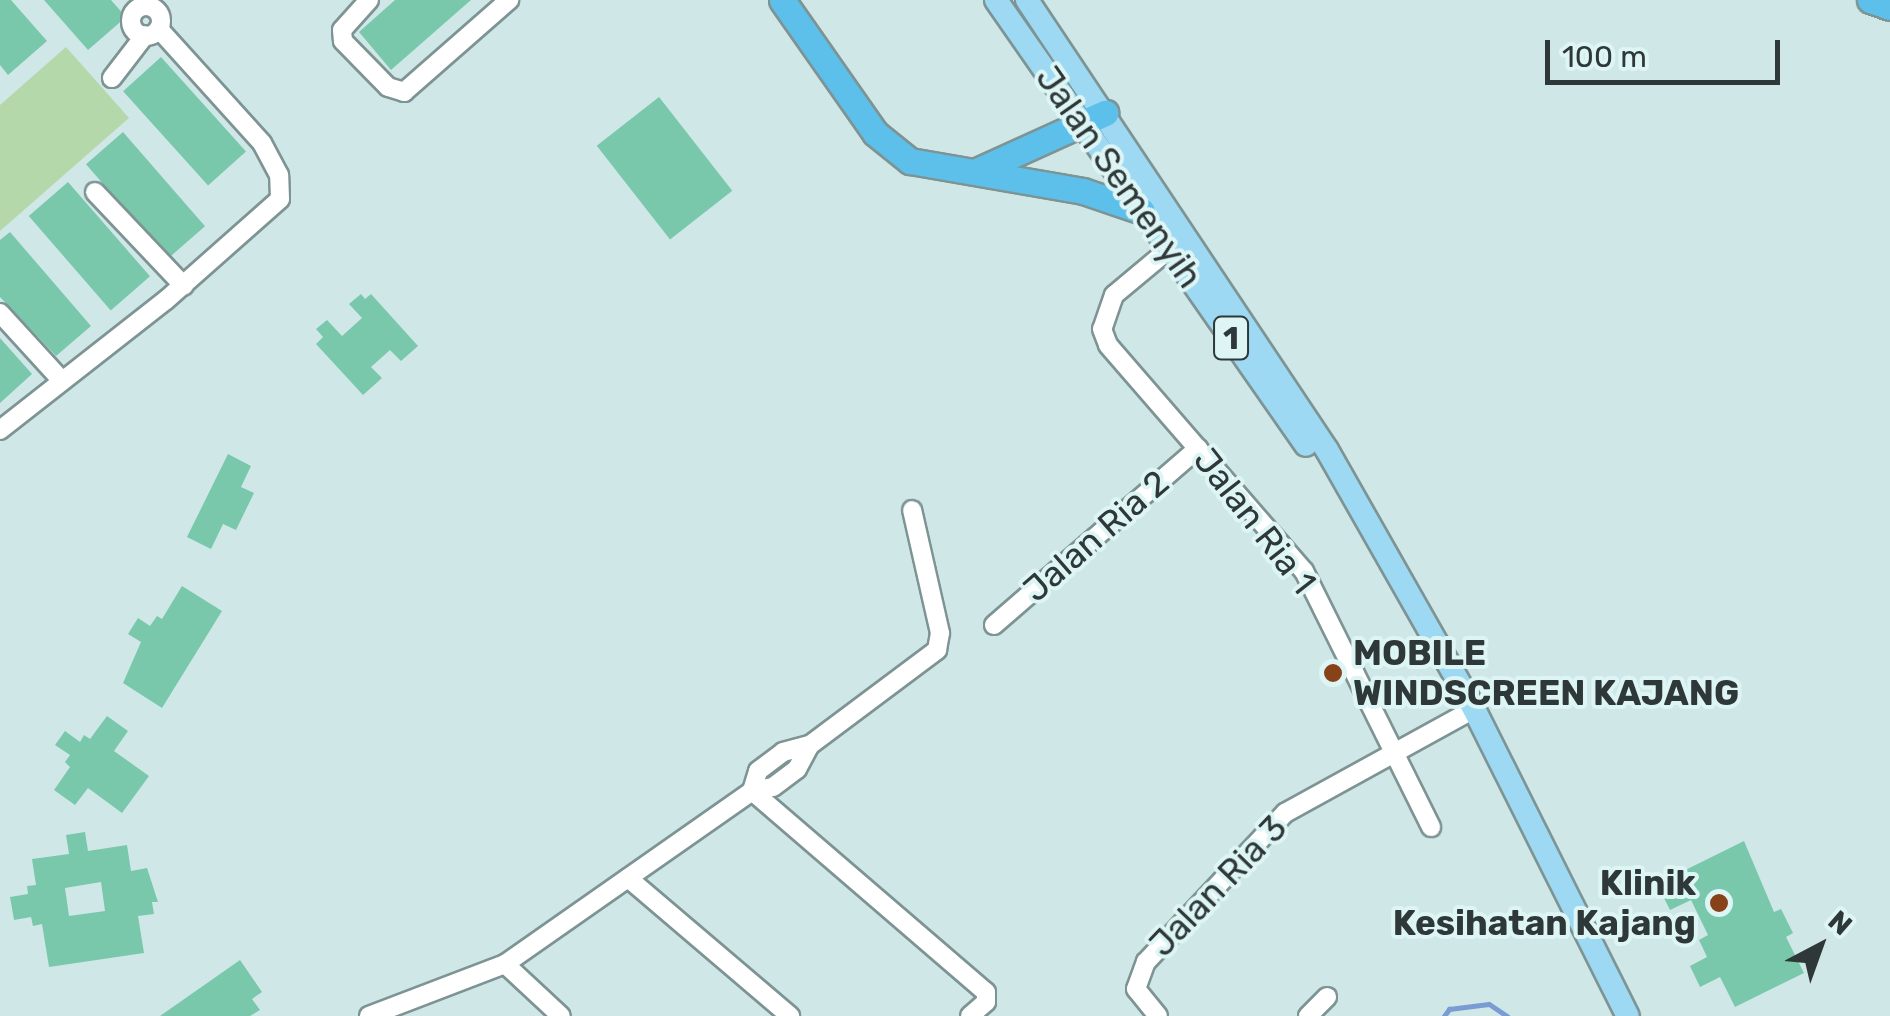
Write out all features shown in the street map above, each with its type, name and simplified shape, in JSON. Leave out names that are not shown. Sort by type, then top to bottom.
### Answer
[{"type":"highway","points":[[782,0],[890,149],[934,169],[977,171],[1083,191],[1142,211]]},
{"type":"highway","points":[[1870,0],[1890,7]]},
{"type":"highway","points":[[977,171],[1094,120]]},
{"type":"main road","name":"Jalan Semenyih","points":[[996,0],[1094,120],[1328,450],[1380,550],[1474,709],[1628,1016]]},
{"type":"main road","name":"Jalan Semenyih","points":[[1027,0],[1142,211],[1380,550]]},
{"type":"street","points":[[369,0],[342,30],[342,41],[388,87],[404,92],[509,0]]},
{"type":"street","points":[[146,4],[152,32]]},
{"type":"street","points":[[0,430],[184,286],[267,214],[282,188],[262,143],[152,32],[131,26],[146,4]]},
{"type":"street","points":[[112,78],[152,32]]},
{"type":"street","points":[[95,192],[184,286]]},
{"type":"street","name":"Jalan Ria 1","points":[[1168,250],[1114,294],[1102,329],[1108,345],[1304,571],[1431,827]]},
{"type":"street","points":[[0,312],[62,382]]},
{"type":"street","name":"Jalan Ria 2","points":[[994,625],[1198,448]]},
{"type":"street","points":[[370,1016],[505,964],[752,791],[758,771],[783,752],[810,746],[937,650],[940,633],[912,510]]},
{"type":"street","name":"Jalan Ria 3","points":[[1158,1016],[1136,990],[1146,962],[1284,813],[1474,709]]},
{"type":"street","points":[[752,791],[986,992],[986,1002],[970,1016]]},
{"type":"street","points":[[628,878],[790,1016]]},
{"type":"street","points":[[505,964],[561,1016]]},
{"type":"street","points":[[1308,1016],[1327,996]]},
{"type":"green space","points":[[66,47],[129,118],[0,231],[0,105]]},
{"type":"building","points":[[0,0],[11,0],[47,41],[8,75],[0,65]]},
{"type":"building","points":[[44,0],[111,0],[126,17],[88,50]]},
{"type":"building","points":[[395,0],[471,0],[391,70],[359,32]]},
{"type":"building","points":[[161,57],[246,151],[208,186],[123,91]]},
{"type":"building","points":[[659,97],[732,191],[670,239],[597,146]]},
{"type":"building","points":[[123,132],[205,226],[168,258],[86,164]]},
{"type":"building","points":[[68,182],[150,276],[111,310],[29,216]]},
{"type":"building","points":[[10,232],[91,326],[56,356],[0,297],[0,240]]},
{"type":"building","points":[[361,294],[365,299],[371,294],[418,346],[401,361],[390,350],[371,367],[382,378],[363,395],[316,344],[323,337],[316,329],[327,320],[342,336],[362,318],[349,304]]},
{"type":"building","points":[[0,338],[32,374],[0,403]]},
{"type":"building","points":[[228,454],[251,466],[241,487],[254,493],[236,530],[223,524],[211,549],[187,537]]},
{"type":"building","points":[[182,586],[222,611],[162,708],[123,683],[141,642],[128,634],[138,618],[150,626],[157,616],[162,619]]},
{"type":"building","points":[[107,716],[128,731],[114,751],[149,776],[122,813],[88,788],[75,805],[54,790],[70,767],[65,762],[70,755],[55,745],[65,731],[80,742],[84,735],[90,739]]},
{"type":"building","points":[[85,832],[88,851],[127,845],[131,871],[147,868],[158,902],[152,902],[154,914],[138,916],[144,953],[49,967],[42,924],[33,926],[31,917],[14,920],[10,897],[28,894],[27,886],[36,885],[32,859],[69,854],[66,835]],"holes":[[[101,882],[105,911],[69,916],[65,888]]]},
{"type":"building","points":[[1744,841],[1774,912],[1781,909],[1793,933],[1786,937],[1804,973],[1735,1007],[1720,977],[1700,987],[1690,966],[1707,957],[1699,940],[1708,935],[1691,900],[1670,910],[1657,884]]},
{"type":"building","points":[[240,960],[262,992],[252,999],[260,1010],[250,1016],[160,1016]]},
{"type":"waterway","points":[[1444,1016],[1449,1009],[1489,1004],[1507,1016]]},
{"type":"place","name":"MOBILE WINDSCREEN KAJANG","points":[[1333,673]]},
{"type":"place","name":"Klinik Kesihatan Kajang","points":[[1719,903]]}]
